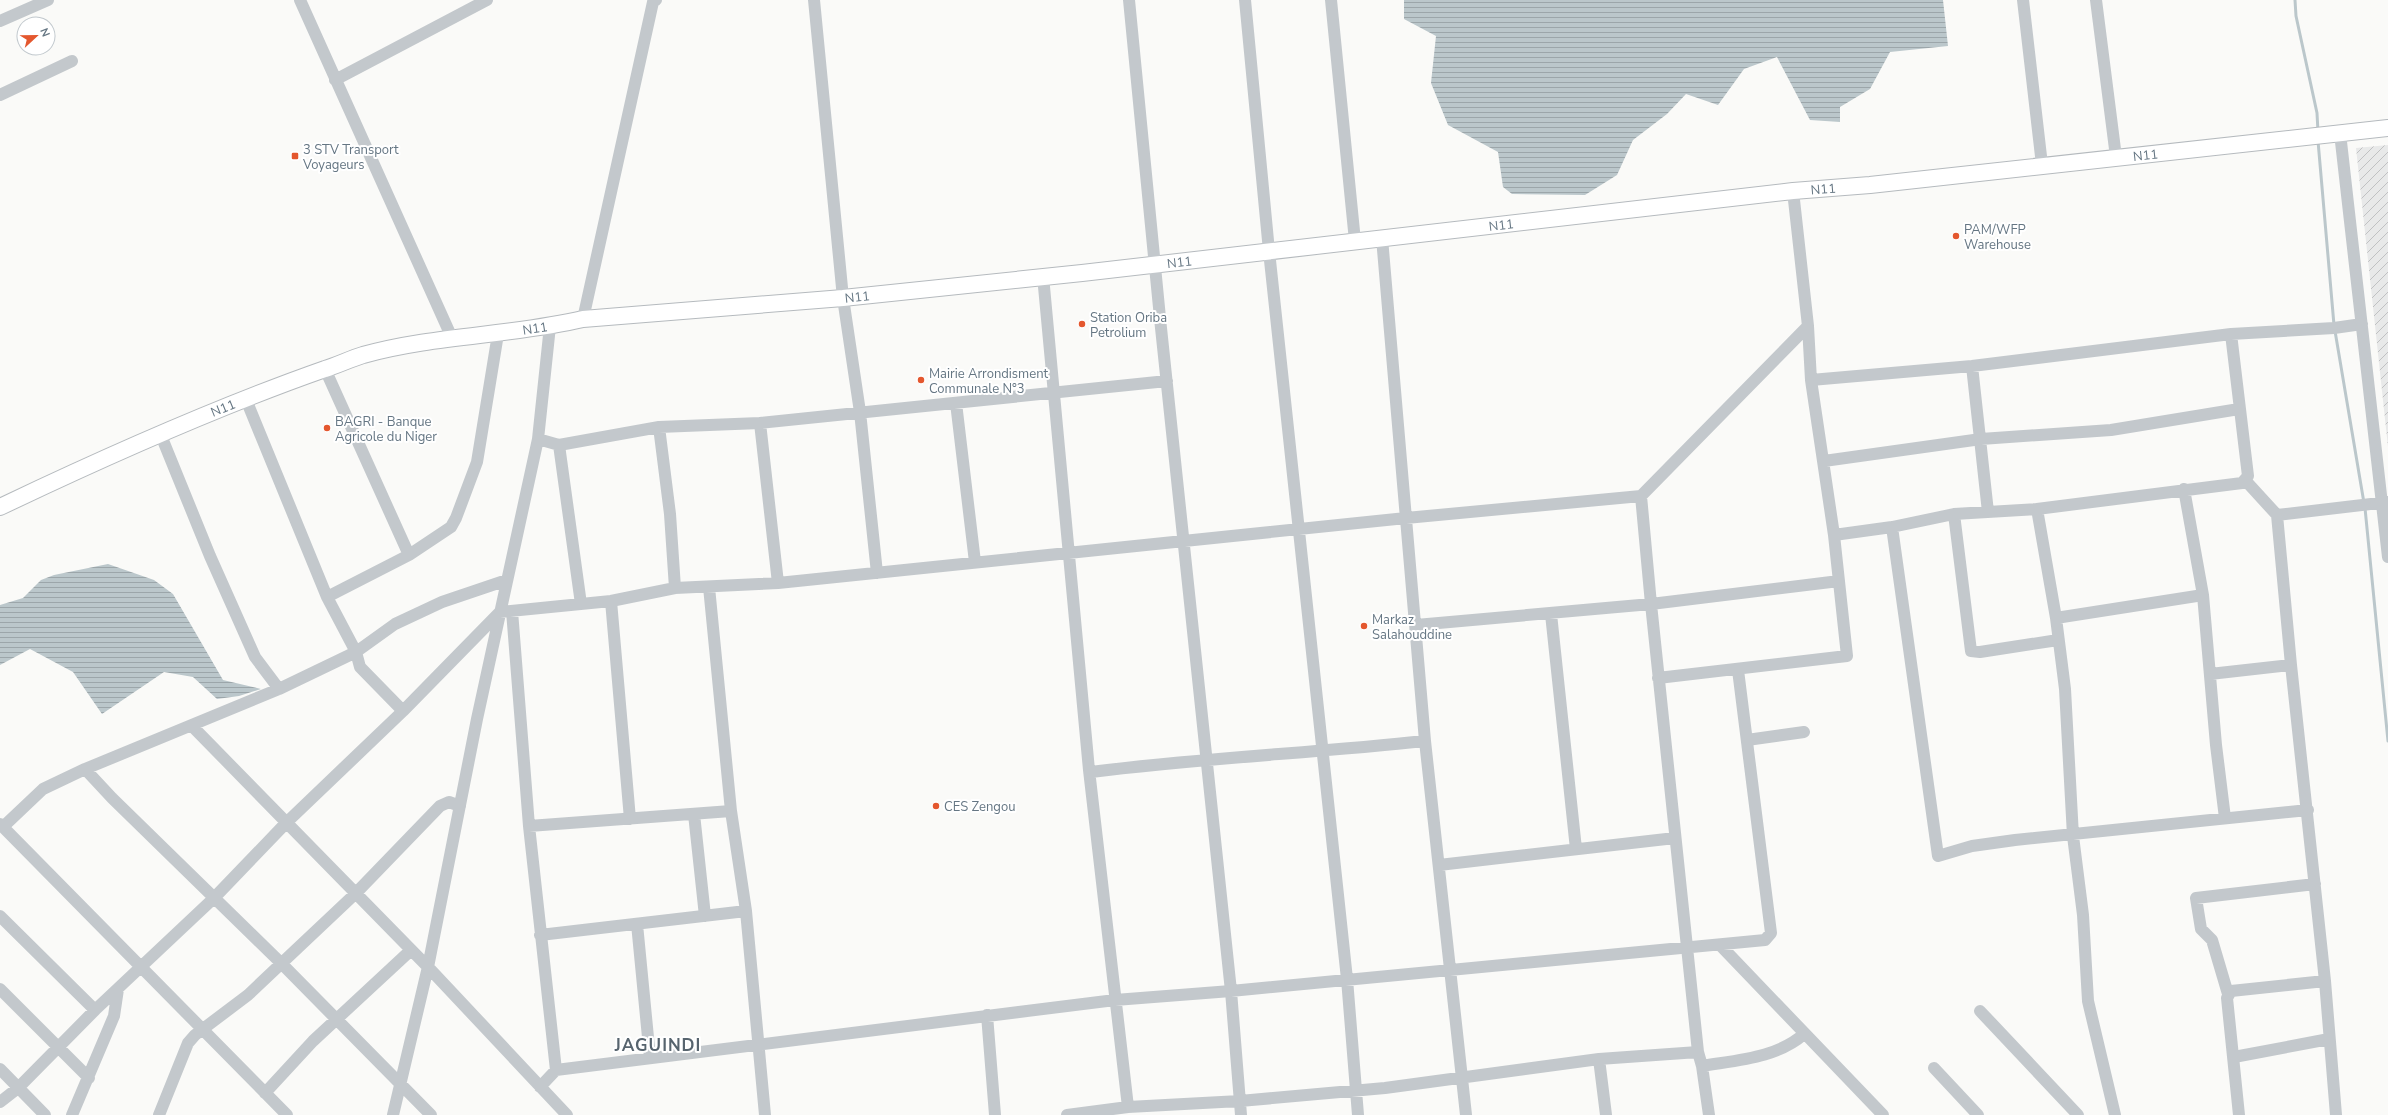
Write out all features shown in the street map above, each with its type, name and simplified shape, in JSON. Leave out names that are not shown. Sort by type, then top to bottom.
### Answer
[{"type":"main road","name":"N11","points":[[0,507],[160,432],[245,397],[362,356],[404,345],[452,338],[498,334],[550,326],[583,318],[843,298],[1156,265],[1793,191],[1870,185],[2388,128]]},
{"type":"street","points":[[0,21],[48,0]]},
{"type":"street","points":[[300,0],[452,338]]},
{"type":"street","points":[[335,80],[486,0]]},
{"type":"street","points":[[814,0],[843,298],[860,412],[877,573]]},
{"type":"street","points":[[1129,0],[1205,759],[1231,992],[1241,1115]]},
{"type":"street","points":[[1245,0],[1269,251],[1348,979],[1358,1115]]},
{"type":"street","points":[[1331,0],[1355,241]]},
{"type":"street","points":[[2023,0],[2042,165]]},
{"type":"street","points":[[2096,0],[2116,157]]},
{"type":"street","points":[[583,318],[654,1]]},
{"type":"street","points":[[0,95],[72,60]]},
{"type":"street","points":[[2334,134],[2362,324],[2385,502],[2388,557]]},
{"type":"street","points":[[1658,678],[1738,670],[1847,656],[1834,535],[1811,380],[1808,326],[1793,191]]},
{"type":"street","points":[[1382,238],[1425,741],[1466,1115]]},
{"type":"street","points":[[1043,276],[1091,772],[1128,1107]]},
{"type":"street","points":[[1811,380],[1972,366],[2232,334],[2334,328],[2362,324]]},
{"type":"street","points":[[550,326],[538,439],[507,580],[506,612],[540,935],[556,1070]]},
{"type":"street","points":[[0,1102],[18,1088],[95,1010],[214,898],[286,823],[506,612],[611,601],[675,588],[778,583],[1406,518],[1641,496],[1808,326]]},
{"type":"street","points":[[327,597],[409,555],[451,527],[456,518],[477,462],[498,334]]},
{"type":"street","points":[[1834,535],[1892,527],[1954,514],[2037,509],[2184,489],[2242,483],[2248,476],[2244,437],[2238,409],[2232,334]]},
{"type":"street","points":[[1972,366],[1988,512]]},
{"type":"street","points":[[326,369],[409,555]]},
{"type":"street","points":[[538,439],[559,445],[659,426],[760,423],[1167,381]]},
{"type":"street","points":[[245,397],[327,597],[356,652],[360,667],[403,711]]},
{"type":"street","points":[[956,403],[975,562]]},
{"type":"street","points":[[1824,462],[1981,439],[2111,430],[2238,409]]},
{"type":"street","points":[[760,423],[778,583]]},
{"type":"street","points":[[659,426],[670,514],[675,588]]},
{"type":"street","points":[[160,432],[210,556],[255,657],[279,689]]},
{"type":"street","points":[[559,445],[581,604]]},
{"type":"street","points":[[2245,480],[2277,515],[2291,665],[2326,981],[2329,1039],[2336,1115]]},
{"type":"street","points":[[2184,489],[2203,595],[2225,818]]},
{"type":"street","points":[[1641,496],[1686,949],[1698,1052],[1702,1066],[1709,1115]]},
{"type":"street","points":[[2277,515],[2385,502]]},
{"type":"street","points":[[2037,509],[2056,618],[2065,689],[2073,836],[2083,915],[2088,1001],[2115,1115]]},
{"type":"street","points":[[1954,514],[1971,651],[1980,652],[2058,640]]},
{"type":"street","points":[[1892,527],[1938,856],[1972,846],[2308,810]]},
{"type":"street","points":[[287,1115],[2,825],[38,791],[85,769],[279,689],[356,652],[395,624],[442,602],[507,580]]},
{"type":"street","points":[[1416,625],[1651,604],[1839,581]]},
{"type":"street","points":[[709,586],[731,811],[746,911],[757,1046],[765,1115]]},
{"type":"street","points":[[2056,618],[2203,595]]},
{"type":"street","points":[[611,601],[630,819]]},
{"type":"street","points":[[393,1115],[428,967],[460,806],[506,612]]},
{"type":"street","points":[[1551,614],[1576,849]]},
{"type":"street","points":[[2210,674],[2291,665]]},
{"type":"street","points":[[540,1087],[556,1070],[1115,1000],[1231,992],[1348,979],[1721,946],[1766,940],[1771,933],[1738,670]]},
{"type":"street","points":[[192,726],[410,951],[428,967],[567,1115]]},
{"type":"street","points":[[1747,740],[1804,732]]},
{"type":"street","points":[[1091,772],[1205,759],[1324,752],[1425,741]]},
{"type":"street","points":[[85,769],[112,798],[282,964],[431,1115]]},
{"type":"street","points":[[159,1115],[188,1043],[202,1029],[248,995],[282,964],[355,894],[440,806],[449,802],[460,806]]},
{"type":"street","points":[[529,826],[731,811]]},
{"type":"street","points":[[694,814],[705,916]]},
{"type":"street","points":[[1439,865],[1675,838]]},
{"type":"street","points":[[2239,1115],[2234,1058],[2226,998],[2228,994],[2212,940],[2201,929],[2196,898],[2315,884]]},
{"type":"street","points":[[540,935],[746,911]]},
{"type":"street","points":[[0,916],[95,1010]]},
{"type":"street","points":[[637,924],[650,1058]]},
{"type":"street","points":[[1721,946],[1883,1115]]},
{"type":"street","points":[[265,1093],[314,1041],[410,951]]},
{"type":"street","points":[[2228,994],[2231,992],[2326,981]]},
{"type":"street","points":[[72,1115],[114,1016],[118,989]]},
{"type":"street","points":[[0,990],[89,1078]]},
{"type":"street","points":[[1980,1011],[2078,1115]]},
{"type":"street","points":[[987,1016],[996,1115]]},
{"type":"street","points":[[1702,1066],[1754,1057],[1795,1042],[1804,1034]]},
{"type":"street","points":[[2234,1058],[2329,1039]]},
{"type":"street","points":[[1068,1115],[1098,1113],[1128,1107],[1240,1101],[1356,1090],[1463,1078],[1599,1059],[1698,1052]]},
{"type":"street","points":[[1599,1059],[1606,1115]]},
{"type":"street","points":[[1934,1068],[1978,1115]]},
{"type":"street","points":[[0,1069],[45,1115]]},
{"type":"shaded area","points":[[1404,0],[1943,0],[1948,46],[1890,52],[1870,89],[1840,107],[1840,122],[1810,120],[1777,57],[1744,69],[1718,105],[1686,94],[1667,114],[1633,140],[1617,175],[1585,195],[1512,194],[1503,187],[1498,152],[1448,125],[1431,83],[1436,36],[1404,19]]},
{"type":"shaded area","points":[[2388,145],[2388,447],[2356,148]]},
{"type":"shaded area","points":[[108,564],[154,580],[173,594],[223,680],[261,689],[239,696],[217,699],[193,677],[164,672],[102,714],[73,672],[30,649],[0,665],[0,605],[23,598],[41,580],[54,575]]},
{"type":"waterway","points":[[2295,0],[2296,16],[2317,113],[2318,132]]},
{"type":"waterway","points":[[2318,141],[2334,325]]},
{"type":"waterway","points":[[2335,331],[2364,503]]},
{"type":"waterway","points":[[2365,508],[2388,741]]},
{"type":"place","name":"3 STV Transport Voyageurs","points":[[295,156]]},
{"type":"place","name":"PAM/WFP Warehouse","points":[[1956,236]]},
{"type":"place","name":"Station Oriba Petrolium","points":[[1082,324]]},
{"type":"place","name":"Mairie Arrondisment Communale N°3","points":[[921,380]]},
{"type":"place","name":"BAGRI - Banque Agricole du Niger","points":[[327,428]]},
{"type":"place","name":"Markaz Salahouddine","points":[[1364,626]]},
{"type":"place","name":"CES Zengou","points":[[936,806]]},
{"type":"district","name":"JAGUINDI","points":[[658,1045]]}]
